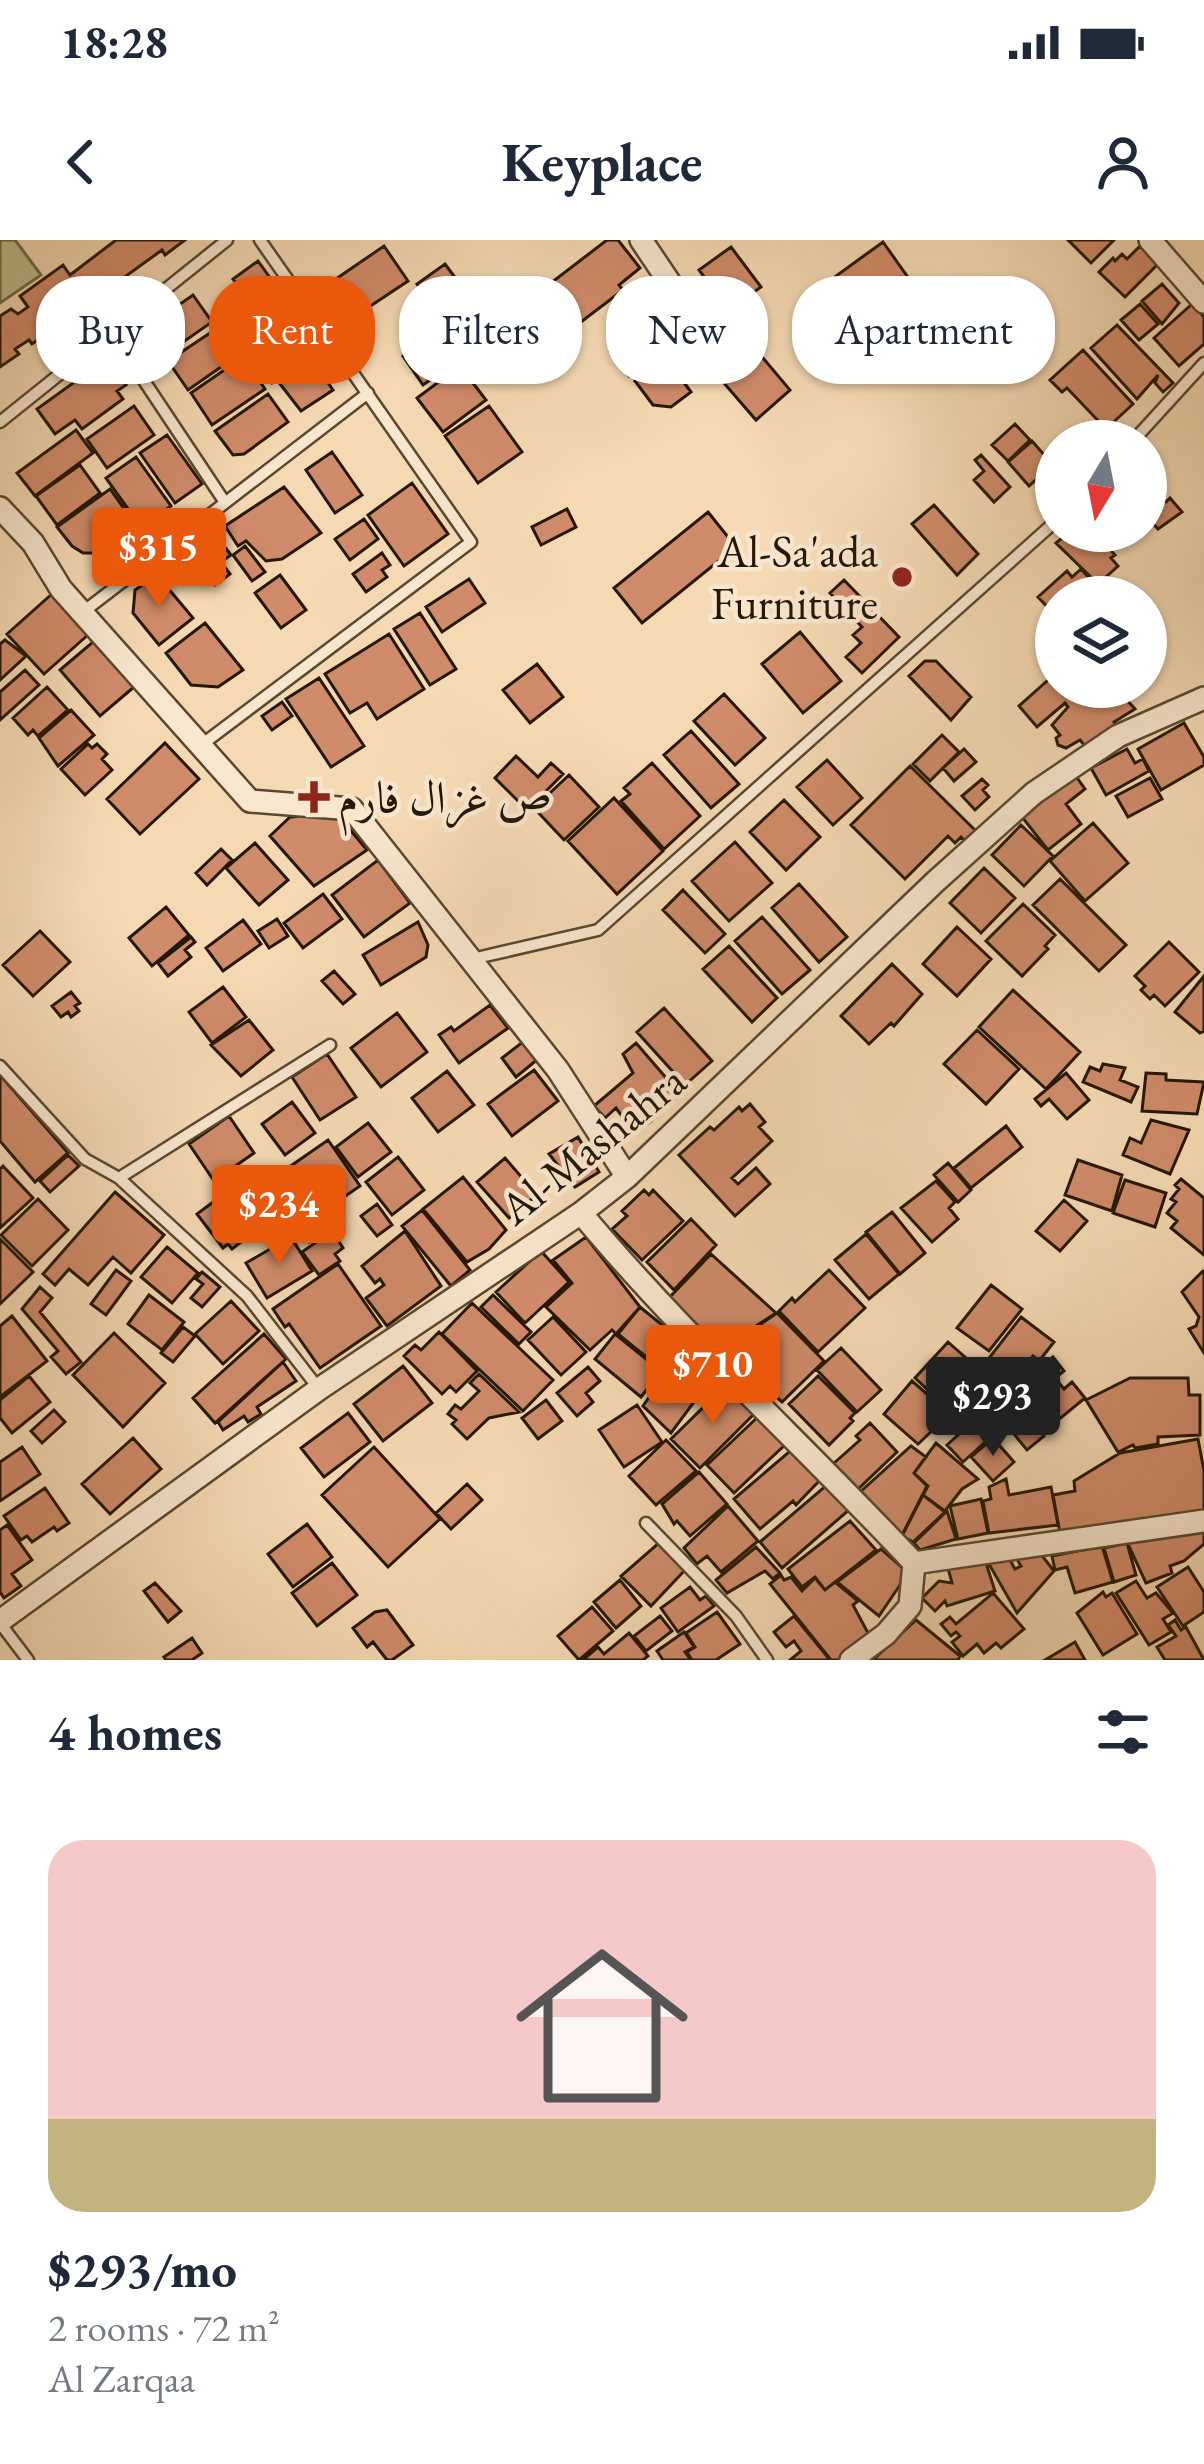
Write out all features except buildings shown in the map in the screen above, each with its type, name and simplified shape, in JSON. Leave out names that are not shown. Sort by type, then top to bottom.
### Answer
[{"type":"street","points":[[641,240],[665,276]]},
{"type":"street","points":[[1150,240],[1204,302]]},
{"type":"street","points":[[0,508],[33,543],[61,589],[250,801],[352,809],[558,1070],[628,1177]]},
{"type":"street","name":"Al-Mashahra","points":[[0,1622],[320,1389],[628,1177],[934,882],[1034,793],[1118,736],[1204,698]]},
{"type":"street","points":[[581,1213],[647,1292],[823,1465],[914,1563],[910,1606],[886,1634],[851,1660]]},
{"type":"street","points":[[914,1563],[1204,1521]]},
{"type":"lane","points":[[181,276],[227,240]]},
{"type":"lane","points":[[200,746],[471,542],[260,240]]},
{"type":"lane","points":[[1152,420],[1204,363]]},
{"type":"lane","points":[[0,422],[46,384]]},
{"type":"lane","points":[[146,384],[224,501]]},
{"type":"lane","points":[[83,612],[368,393]]},
{"type":"lane","points":[[469,960],[598,930],[1035,540]]},
{"type":"lane","points":[[119,1178],[331,1045]]},
{"type":"lane","points":[[0,1066],[85,1159],[119,1178],[247,1296],[320,1389]]},
{"type":"lane","points":[[646,1523],[736,1616],[766,1660]]},
{"type":"lane","points":[[0,1622],[28,1660]]},
{"type":"green space","points":[[0,240],[15,240],[41,275],[0,303]]},
{"type":"place","name":"Al-Sa'ada Furniture","points":[[902,577]]},
{"type":"place","name":"ص غزال فارم","points":[[314,797]]}]
